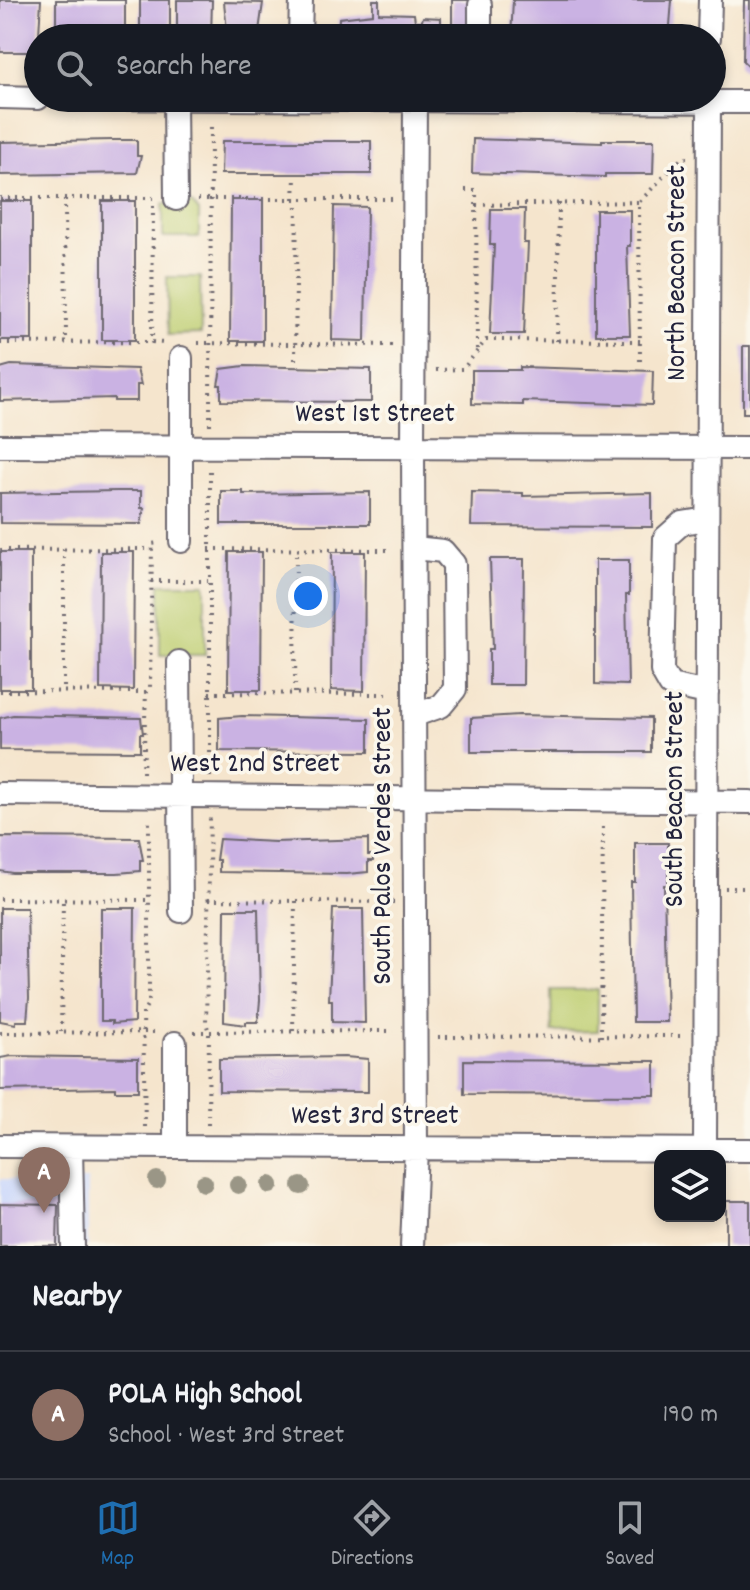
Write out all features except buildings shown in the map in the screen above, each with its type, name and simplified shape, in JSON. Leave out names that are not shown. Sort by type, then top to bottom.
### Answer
[{"type":"street","points":[[300,24],[301,0]]},
{"type":"street","points":[[709,24],[710,0]]},
{"type":"street","points":[[480,5],[480,24]]},
{"type":"street","points":[[0,97],[24,98]]},
{"type":"street","points":[[726,101],[750,102]]},
{"type":"street","points":[[165,199],[174,112]]},
{"type":"street","name":"South Palos Verdes Street","points":[[412,1246],[416,1148],[415,112]]},
{"type":"street","name":"North Beacon Street","points":[[708,449],[709,112]]},
{"type":"street","points":[[181,541],[185,348]]},
{"type":"street","name":"West 1st Street","points":[[0,446],[750,448]]},
{"type":"street","name":"South Beacon Street","points":[[705,1149],[708,449]]},
{"type":"street","points":[[707,519],[682,523],[665,538],[662,671],[670,685],[707,693]]},
{"type":"street","points":[[414,549],[443,551],[454,564],[455,580],[455,689],[441,706],[415,704]]},
{"type":"street","points":[[179,662],[181,911]]},
{"type":"street","name":"West 2nd Street","points":[[0,794],[414,796],[750,802]]},
{"type":"street","points":[[175,1147],[177,1036]]},
{"type":"street","name":"West 3rd Street","points":[[0,1146],[750,1150]]},
{"type":"street","points":[[71,1147],[73,1246]]},
{"type":"path","points":[[208,1147],[211,112]]},
{"type":"path","points":[[476,205],[639,202],[682,158],[709,157]]},
{"type":"path","points":[[295,178],[295,360]]},
{"type":"path","points":[[465,190],[476,190],[477,352]]},
{"type":"path","points":[[0,198],[414,198]]},
{"type":"path","points":[[65,199],[66,342]]},
{"type":"path","points":[[152,342],[165,199]]},
{"type":"path","points":[[639,202],[640,361]]},
{"type":"path","points":[[557,341],[559,203]]},
{"type":"path","points":[[413,370],[463,369],[486,340],[641,341]]},
{"type":"path","points":[[0,343],[152,342],[185,348]]},
{"type":"path","points":[[164,343],[165,350],[210,343],[414,345]]},
{"type":"path","points":[[146,1147],[143,1012],[149,1002],[146,692],[150,688],[152,544],[181,541]]},
{"type":"path","points":[[64,549],[64,692]]},
{"type":"path","points":[[0,550],[152,549]]},
{"type":"path","points":[[209,549],[414,549]]},
{"type":"path","points":[[295,693],[296,550]]},
{"type":"path","points":[[151,581],[208,581]]},
{"type":"path","points":[[0,691],[146,692]]},
{"type":"path","points":[[209,693],[295,693],[415,704]]},
{"type":"path","points":[[601,1037],[604,799]]},
{"type":"path","points":[[0,899],[148,900]]},
{"type":"path","points":[[61,1032],[63,899]]},
{"type":"path","points":[[208,900],[414,902]]},
{"type":"path","points":[[293,1032],[295,901]]},
{"type":"path","points":[[0,1033],[706,1036]]},
{"type":"shaded area","points":[[0,1179],[88,1180],[88,1246],[0,1246]]},
{"type":"green space","points":[[192,203],[199,211],[199,237],[163,237],[163,204]]},
{"type":"green space","points":[[167,277],[200,277],[201,334],[168,335]]},
{"type":"green space","points":[[160,584],[205,584],[205,655],[160,655]]},
{"type":"green space","points":[[551,990],[598,990],[598,1031],[552,1032]]},
{"type":"place","name":"POLA High School","points":[[44,1213]]}]
